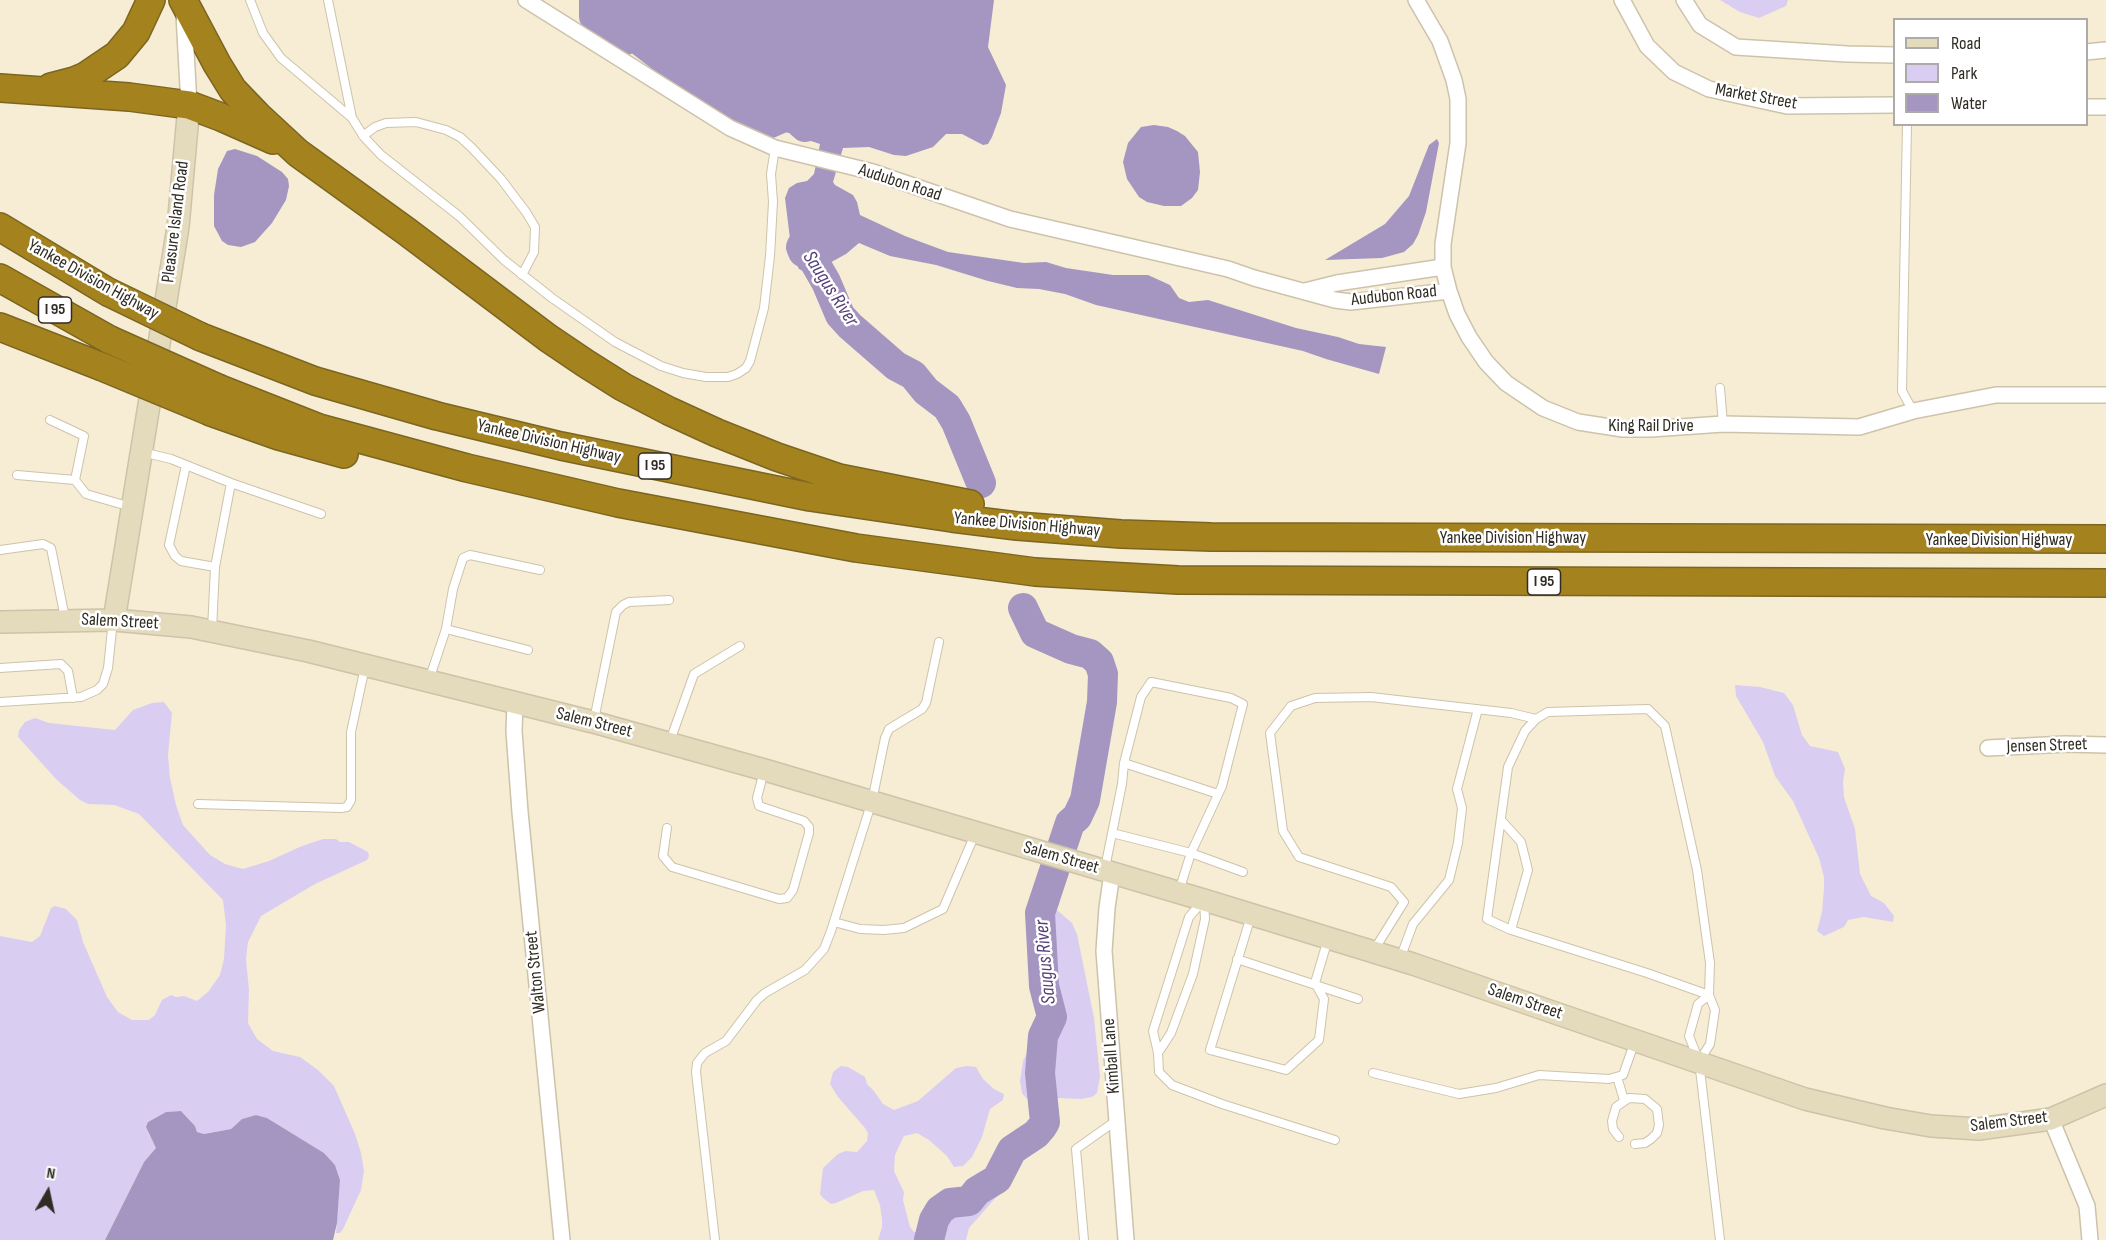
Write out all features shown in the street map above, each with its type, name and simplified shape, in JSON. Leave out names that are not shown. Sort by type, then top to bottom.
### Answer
[{"type":"highway","points":[[9,89],[61,85],[98,69],[127,44],[142,22],[151,0]]},
{"type":"highway","points":[[183,0],[216,64],[233,90],[298,153],[548,338],[624,387],[698,424],[777,457],[839,478],[1121,534]]},
{"type":"highway","points":[[9,89],[129,97],[189,105],[242,126],[298,153]]},
{"type":"highway","name":"Yankee Division Highway","points":[[0,227],[108,292],[201,337],[315,381],[498,431],[662,468],[810,497],[880,508],[1017,526],[1121,534],[1257,537],[2106,540]]},
{"type":"highway","name":"I 95","points":[[0,278],[215,401],[467,468],[618,502],[856,548],[1035,572],[1178,580],[2106,583]]},
{"type":"highway","points":[[0,327],[100,366],[215,401]]},
{"type":"highway","points":[[2077,583],[2106,589]]},
{"type":"main road","name":"Pleasure Island Road","points":[[114,620],[178,226],[189,105]]},
{"type":"main road","name":"Salem Street","points":[[0,622],[114,620],[152,622],[212,631],[365,665],[670,742],[1329,938],[1699,1061],[1805,1099],[1885,1118],[1931,1126],[1979,1129],[2051,1119],[2106,1095]]},
{"type":"street","name":"Pleasure Island Road","points":[[183,0],[189,105]]},
{"type":"street","name":"Audubon Road","points":[[526,0],[730,128],[776,148],[873,172],[1010,219],[1228,268],[1263,281],[1322,297],[1351,302],[1449,291]]},
{"type":"street","name":"Market Street","points":[[1622,0],[1647,46],[1674,72],[1709,89],[1787,106],[1893,105]]},
{"type":"street","points":[[1684,0],[1700,25],[1736,47],[1893,55]]},
{"type":"street","name":"King Rail Drive","points":[[1420,1],[1440,41],[1454,80],[1458,99],[1458,143],[1443,244],[1443,267],[1449,291],[1457,314],[1486,362],[1506,383],[1543,408],[1578,422],[1623,429],[1724,424],[1859,427],[1913,411],[1996,395],[2106,395]]},
{"type":"street","points":[[2088,52],[2106,50]]},
{"type":"street","points":[[2088,107],[2106,107]]},
{"type":"street","name":"Audubon Road","points":[[1305,291],[1337,283],[1443,267]]},
{"type":"street","name":"Walton Street","points":[[515,703],[514,731],[520,812],[562,1240]]},
{"type":"street","name":"Jensen Street","points":[[1988,748],[2065,744],[2106,745]]},
{"type":"street","name":"Kimball Lane","points":[[1108,872],[1104,951],[1126,1240]]},
{"type":"street","points":[[2051,1119],[2087,1206],[2091,1240]]},
{"type":"lane","points":[[250,0],[263,33],[281,58],[352,118],[363,136],[381,155],[459,216],[522,275],[595,329],[638,355],[683,373],[706,377],[728,377],[746,368],[750,361],[764,308],[773,202],[771,174],[776,148]]},
{"type":"lane","points":[[328,0],[352,118]]},
{"type":"lane","points":[[363,136],[375,127],[386,123],[416,122],[446,130],[460,137],[501,178],[535,228],[534,252],[522,275]]},
{"type":"lane","points":[[1907,126],[1902,391],[1913,411]]},
{"type":"lane","points":[[1720,388],[1724,424]]},
{"type":"lane","points":[[50,420],[84,436],[75,480]]},
{"type":"lane","points":[[141,452],[186,465],[321,514]]},
{"type":"lane","points":[[186,465],[169,537],[170,549],[182,561],[215,567]]},
{"type":"lane","points":[[17,475],[75,480],[86,494],[132,508]]},
{"type":"lane","points":[[212,631],[215,567],[231,483]]},
{"type":"lane","points":[[0,550],[43,543],[51,548],[65,620]]},
{"type":"lane","points":[[429,681],[446,629],[460,563],[465,557],[472,556],[540,570]]},
{"type":"lane","points":[[593,722],[616,612],[629,602],[669,600]]},
{"type":"lane","points":[[0,702],[88,696],[103,684],[110,660],[114,620]]},
{"type":"lane","points":[[446,629],[528,650]]},
{"type":"lane","points":[[715,1240],[697,1063],[705,1053],[726,1041],[751,1006],[765,993],[814,962],[824,949],[872,801],[885,738],[889,729],[922,709],[926,703],[939,642]]},
{"type":"lane","points":[[670,742],[694,674],[740,646]]},
{"type":"lane","points":[[0,668],[61,664],[68,671],[73,698]]},
{"type":"lane","points":[[198,804],[347,807],[351,800],[351,732],[365,665]]},
{"type":"lane","points":[[1108,872],[1124,763],[1142,697],[1151,682],[1231,698],[1243,704],[1218,794],[1191,853],[1179,892]]},
{"type":"lane","points":[[1373,952],[1404,902],[1391,887],[1299,856],[1283,831],[1270,733],[1291,706],[1315,698],[1371,698],[1511,713],[1536,719]]},
{"type":"lane","points":[[1399,960],[1413,924],[1449,880],[1458,843],[1462,808],[1457,789],[1478,709]]},
{"type":"lane","points":[[1699,1061],[1710,1044],[1715,1010],[1709,995],[1710,963],[1697,870],[1665,726],[1648,709],[1548,712],[1536,719],[1525,731],[1508,767],[1487,919],[1511,930],[1709,995]]},
{"type":"lane","points":[[1124,763],[1218,794]]},
{"type":"lane","points":[[667,828],[662,852],[668,865],[779,900],[787,898],[793,890],[809,827],[804,821],[759,806],[756,798],[765,770]]},
{"type":"lane","points":[[1501,820],[1521,842],[1528,870],[1511,930]]},
{"type":"lane","points":[[834,922],[861,929],[904,928],[943,909],[975,833]]},
{"type":"lane","points":[[1112,833],[1191,853],[1243,872]]},
{"type":"lane","points":[[1204,900],[1189,916],[1153,1031],[1159,1072],[1172,1085],[1222,1104],[1335,1140]]},
{"type":"lane","points":[[1158,1053],[1171,1033],[1193,974],[1205,919],[1204,900]]},
{"type":"lane","points":[[1251,915],[1210,1050],[1286,1070],[1319,1040],[1323,999],[1315,983],[1329,938]]},
{"type":"lane","points":[[1238,959],[1358,999]]},
{"type":"lane","points":[[1709,995],[1698,1004],[1689,1036],[1699,1061],[1720,1240]]},
{"type":"lane","points":[[1373,1073],[1459,1094],[1496,1088],[1539,1075],[1609,1079],[1623,1075],[1636,1040]]},
{"type":"lane","points":[[1617,1077],[1624,1100]]},
{"type":"lane","points":[[1619,1137],[1613,1129],[1613,1113],[1616,1107],[1624,1100],[1637,1097],[1645,1099],[1657,1109],[1659,1117],[1657,1133],[1645,1143],[1635,1144]]},
{"type":"lane","points":[[1084,1240],[1076,1149],[1117,1120]]},
{"type":"green space","points":[[1720,0],[1788,0],[1786,6],[1759,18],[1740,12]]},
{"type":"green space","points":[[1735,685],[1760,687],[1784,693],[1793,705],[1802,735],[1810,746],[1838,752],[1845,769],[1844,797],[1855,829],[1860,874],[1871,896],[1884,903],[1894,916],[1893,922],[1864,917],[1848,920],[1844,927],[1824,936],[1817,931],[1822,912],[1824,888],[1824,877],[1819,858],[1793,801],[1775,776],[1763,742],[1736,696]]},
{"type":"green space","points":[[164,702],[172,713],[168,755],[176,805],[183,825],[210,855],[225,864],[243,869],[323,839],[349,842],[368,852],[367,860],[315,884],[261,916],[248,942],[246,959],[249,990],[248,1023],[257,1039],[273,1051],[300,1057],[334,1086],[361,1153],[364,1171],[361,1190],[343,1229],[340,1233],[336,1233],[340,1180],[335,1165],[324,1153],[267,1118],[256,1115],[242,1119],[231,1129],[204,1134],[197,1132],[195,1126],[181,1111],[166,1112],[148,1122],[148,1132],[157,1148],[144,1162],[105,1240],[0,1240],[0,936],[32,942],[40,936],[51,908],[55,906],[66,909],[77,920],[83,942],[107,997],[118,1012],[132,1020],[149,1020],[155,1015],[162,1000],[171,995],[184,996],[197,1001],[208,992],[220,975],[224,959],[226,925],[223,900],[139,814],[114,805],[88,804],[80,800],[57,780],[18,737],[19,730],[25,722],[35,718],[49,723],[115,730],[133,710],[152,703]]},
{"type":"green space","points":[[1031,896],[1060,901],[1057,910],[1072,923],[1077,934],[1094,1018],[1100,1077],[1097,1093],[1092,1097],[1057,1098],[1047,1102],[1044,1106],[1028,1100],[1022,1093],[1020,1081],[1023,1061],[1035,1033],[1039,982],[1032,919],[1028,908]]},
{"type":"green space","points":[[841,1066],[848,1067],[865,1077],[867,1084],[883,1104],[894,1110],[918,1101],[956,1068],[967,1066],[976,1067],[983,1079],[1004,1094],[1003,1100],[990,1109],[982,1137],[972,1157],[963,1166],[954,1167],[947,1156],[917,1133],[904,1136],[895,1155],[894,1171],[904,1192],[903,1200],[910,1227],[914,1232],[922,1232],[951,1193],[991,1180],[995,1183],[998,1187],[998,1195],[969,1228],[966,1240],[878,1240],[882,1220],[880,1205],[874,1190],[863,1191],[831,1204],[820,1194],[823,1168],[838,1154],[845,1151],[857,1152],[867,1141],[868,1133],[865,1128],[838,1097],[830,1084],[833,1072]]},
{"type":"water","points":[[591,0],[994,0],[988,47],[1006,85],[1001,113],[988,144],[983,145],[962,134],[946,134],[933,147],[906,156],[894,155],[869,147],[843,148],[833,182],[853,195],[860,215],[905,236],[948,252],[1024,263],[1046,262],[1066,268],[1113,275],[1148,275],[1170,285],[1179,298],[1189,302],[1208,300],[1296,328],[1359,344],[1386,347],[1379,374],[1303,351],[1096,305],[1065,294],[1017,288],[988,281],[936,265],[890,256],[859,243],[846,254],[815,271],[805,272],[799,269],[792,255],[785,198],[789,188],[807,181],[814,174],[820,144],[808,140],[800,131],[783,130],[718,101],[689,80],[673,73],[630,37],[593,16]]},
{"type":"water","points":[[1154,125],[1177,131],[1185,136],[1198,152],[1200,172],[1198,190],[1181,206],[1164,206],[1147,202],[1139,197],[1127,179],[1123,162],[1128,143],[1141,127]]},
{"type":"water","points":[[1437,139],[1439,143],[1426,212],[1413,244],[1404,252],[1382,258],[1325,260],[1385,224],[1409,196],[1429,145]]},
{"type":"water","points":[[235,149],[257,156],[282,172],[288,179],[289,186],[286,200],[272,223],[255,242],[241,247],[228,245],[222,241],[214,226],[214,195],[218,169],[227,151]]},
{"type":"water","points":[[181,1111],[195,1126],[197,1132],[204,1134],[231,1129],[242,1119],[256,1115],[267,1118],[324,1153],[335,1165],[340,1180],[337,1223],[333,1240],[105,1240],[144,1162],[156,1148],[146,1127],[148,1122],[166,1112]]},
{"type":"waterway","name":"Saugus River","points":[[594,0],[594,17],[602,20],[625,40],[632,38],[639,40],[710,88],[718,101],[749,124],[761,127],[784,117],[796,119],[805,127]]},
{"type":"waterway","name":"Saugus River","points":[[806,238],[801,247],[803,252],[811,256],[826,282],[840,315],[896,366],[913,375],[926,391],[947,407],[956,422],[981,483]]},
{"type":"waterway","name":"Saugus River","points":[[929,1240],[934,1220],[940,1210],[950,1203],[969,1201],[977,1191],[997,1179],[1012,1150],[1036,1134],[1045,1122],[1040,1073],[1043,1036],[1052,1017],[1044,986],[1040,913],[1070,823],[1077,817],[1085,800],[1102,702],[1103,674],[1099,662],[1090,654],[1071,649],[1035,633],[1023,608]]}]
